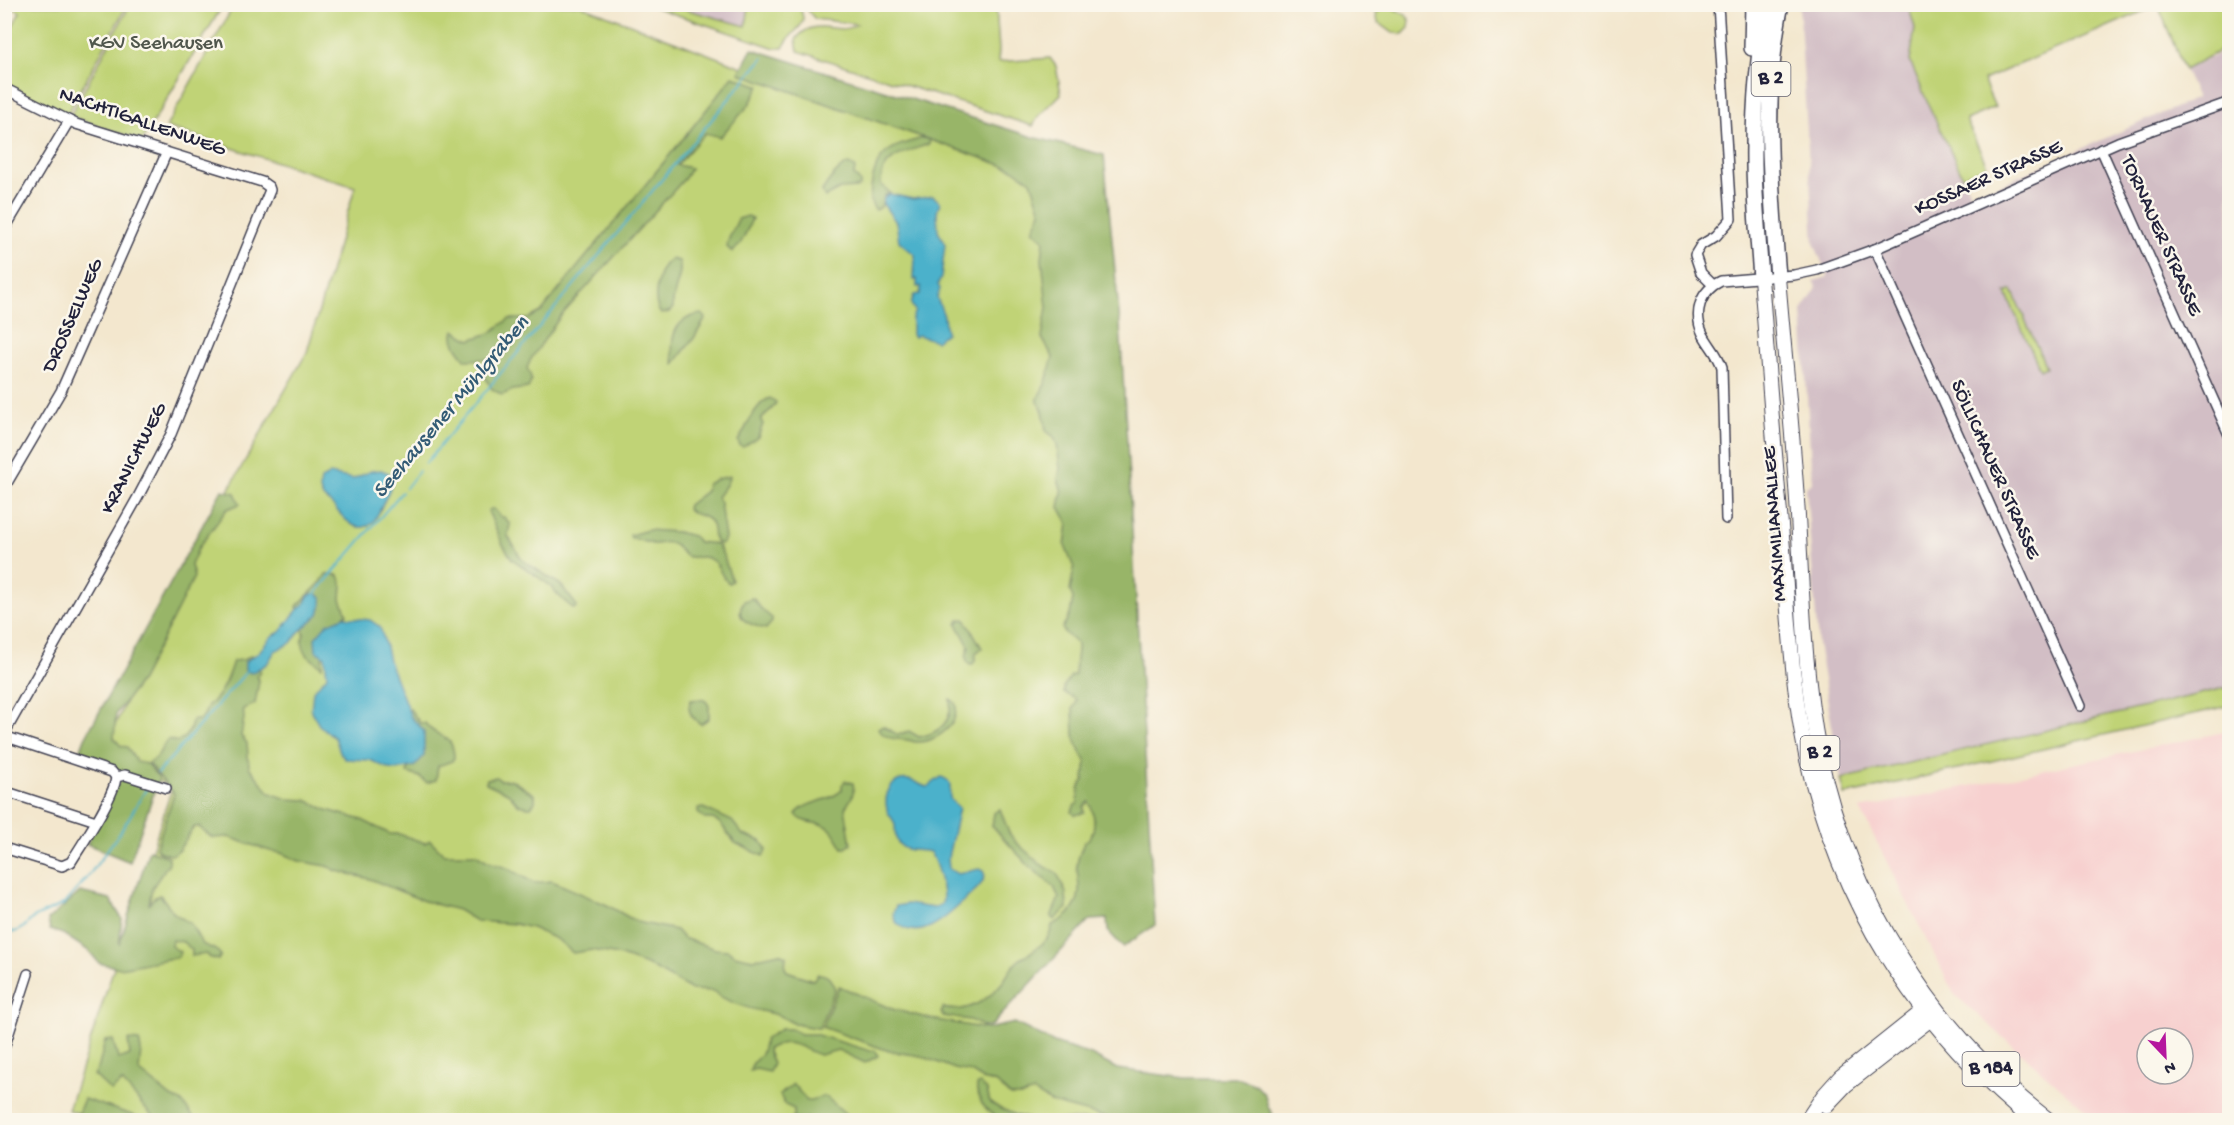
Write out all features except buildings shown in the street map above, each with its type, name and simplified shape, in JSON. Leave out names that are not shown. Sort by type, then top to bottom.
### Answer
[{"type":"highway","points":[[1753,4],[1752,57],[1757,71]]},
{"type":"highway","name":"MAXIMILIANALLEE","points":[[1761,278],[1754,164],[1757,71],[1767,4]]},
{"type":"highway","name":"MAXIMILIANALLEE","points":[[1778,277],[1769,111],[1773,56],[1781,4]]},
{"type":"main road","name":"MAXIMILIANALLEE","points":[[1778,277],[1795,478],[1806,662],[1820,752],[1836,817],[1865,889],[1931,1011]]},
{"type":"main road","name":"MAXIMILIANALLEE","points":[[1761,278],[1800,755],[1850,890],[1882,950],[1975,1070],[2031,1120]]},
{"type":"main road","points":[[1807,1120],[1823,1096],[1840,1077],[1931,1011]]},
{"type":"main road","points":[[1812,1120],[1846,1085],[1931,1011]]},
{"type":"main road","name":"B 184","points":[[1931,1011],[2000,1078],[2049,1120]]},
{"type":"street","points":[[1713,285],[1701,273],[1695,255],[1701,245],[1716,236],[1731,219],[1718,4]]},
{"type":"street","name":"NACHTIGALLENWEG","points":[[4,88],[69,121],[166,154],[254,180],[269,188]]},
{"type":"street","name":"KOSSAER STRASSE","points":[[1761,278],[1817,270],[1875,249],[2102,149],[2229,102]]},
{"type":"street","points":[[4,230],[69,121]]},
{"type":"street","name":"TORNAUER STRASSE","points":[[2102,149],[2229,437]]},
{"type":"street","name":"DROSSELWEG","points":[[4,489],[61,391],[166,154]]},
{"type":"street","name":"KRANICHWEG","points":[[4,735],[138,497],[174,428],[267,199],[269,188]]},
{"type":"street","name":"SÖLLICHAUER STRASSE","points":[[1875,249],[2080,706]]},
{"type":"street","points":[[1726,519],[1722,367],[1702,332],[1698,317],[1700,302],[1713,285],[1721,281],[1761,278]]},
{"type":"street","points":[[4,735],[112,772],[116,777],[115,785],[71,862],[62,866],[4,848]]},
{"type":"street","points":[[116,777],[125,775],[166,788]]},
{"type":"street","points":[[4,791],[96,820]]},
{"type":"street","points":[[4,1048],[28,974]]},
{"type":"shaded area","points":[[670,5],[749,5],[747,26]]},
{"type":"shaded area","points":[[1799,5],[2107,5],[1928,104],[1972,197],[2197,98],[2184,70],[2229,49],[2229,687],[1841,779],[1818,644],[1806,487],[1812,483],[1802,311],[1817,288],[1813,281],[1828,277],[1814,243]]},
{"type":"shaded area","points":[[2229,731],[2229,1120],[2097,1120],[1954,994],[1860,809]]},
{"type":"green space","name":"KGV Seehausen","points":[[8,5],[127,5],[67,115],[5,84],[5,40],[20,12]]},
{"type":"green space","name":"KGV Seehausen","points":[[130,5],[223,5],[142,141],[70,116]]},
{"type":"green space","points":[[234,5],[580,5],[768,77],[1051,177],[1107,895],[970,1040],[1212,1120],[100,1120],[68,1110],[172,788],[102,754],[197,545],[307,352],[355,187],[166,127]]},
{"type":"green space","points":[[648,5],[670,5],[746,26],[749,5],[798,5],[803,18],[800,27],[783,48],[775,48]]},
{"type":"green space","points":[[807,5],[996,5],[998,62],[1050,58],[1056,66],[1061,94],[1038,117],[1033,126],[798,51],[796,39],[812,28],[842,29],[857,24],[815,19],[808,11]]},
{"type":"green space","points":[[1908,5],[2158,5],[1983,80],[1995,107],[1966,120],[1987,166],[1963,177],[1910,61],[1915,28]]},
{"type":"green space","points":[[2158,5],[2229,5],[2229,41],[2218,52],[2184,70]]},
{"type":"green space","points":[[1391,7],[1406,15],[1410,20],[1409,28],[1403,34],[1393,33],[1378,22],[1376,13],[1383,8]]},
{"type":"green space","points":[[752,49],[1033,137],[1104,155],[1120,324],[1155,925],[1123,947],[1108,931],[1107,919],[1090,920],[992,1025],[985,1027],[970,1020],[943,1016],[941,1013],[943,1008],[968,1008],[983,1001],[1001,984],[1015,964],[1048,938],[1052,925],[1072,911],[1078,895],[1078,860],[1084,842],[1092,835],[1094,824],[1089,802],[1084,807],[1084,813],[1075,815],[1072,812],[1078,803],[1079,788],[1084,780],[1086,761],[1074,735],[1073,708],[1076,699],[1064,693],[1064,686],[1071,676],[1075,675],[1077,648],[1077,644],[1062,628],[1070,615],[1073,598],[1070,591],[1074,568],[1065,546],[1068,523],[1059,507],[1062,492],[1058,479],[1060,469],[1057,444],[1053,436],[1046,431],[1043,411],[1037,400],[1046,382],[1053,357],[1042,338],[1047,307],[1042,259],[1044,240],[1033,230],[1041,212],[1031,181],[1013,169],[739,73]]},
{"type":"green space","points":[[733,76],[760,86],[749,105],[720,137],[705,133],[677,165],[691,168],[685,178],[560,317],[531,359],[527,368],[531,378],[528,388],[513,390],[502,395],[492,389],[483,373],[489,359],[466,360],[454,342],[454,330],[470,340],[490,333],[509,319],[528,319],[541,312]]},
{"type":"green space","points":[[923,138],[930,140],[929,144],[897,156],[885,167],[881,184],[890,193],[885,195],[881,207],[876,210],[870,197],[873,176],[881,158],[893,148]]},
{"type":"green space","points":[[848,164],[855,167],[854,175],[860,182],[860,186],[840,189],[825,197],[822,191],[827,183]]},
{"type":"green space","points":[[748,216],[752,218],[747,231],[732,252],[727,244],[738,219]]},
{"type":"green space","points":[[671,259],[679,261],[680,272],[673,308],[661,314],[656,301],[657,285],[662,270]]},
{"type":"green space","points":[[2012,290],[2046,367],[2040,370],[2006,293]]},
{"type":"green space","points":[[702,314],[706,318],[674,364],[672,346],[675,331],[685,320]]},
{"type":"green space","points":[[770,398],[776,402],[762,418],[763,424],[758,437],[743,447],[740,446],[738,441],[751,417],[764,401]]},
{"type":"green space","points":[[730,476],[717,497],[725,538],[720,544],[714,540],[710,521],[687,509],[688,505],[706,491],[707,484]]},
{"type":"green space","points":[[222,490],[235,493],[240,504],[227,509],[199,547],[191,565],[194,577],[141,680],[116,714],[114,738],[121,746],[127,747],[137,762],[147,764],[159,778],[130,862],[87,844],[124,772],[78,757],[85,738]]},
{"type":"green space","points":[[494,509],[510,524],[508,536],[522,560],[561,585],[577,606],[574,609],[548,584],[512,559],[488,511]]},
{"type":"green space","points":[[648,530],[677,532],[693,536],[698,542],[717,544],[732,581],[729,583],[726,581],[716,563],[709,559],[686,556],[676,546],[669,543],[654,544],[631,538],[630,535]]},
{"type":"green space","points":[[326,574],[339,575],[342,584],[341,599],[347,614],[323,641],[322,667],[304,650],[302,641],[304,633],[297,606]]},
{"type":"green space","points":[[753,598],[772,618],[772,622],[766,629],[745,621],[740,613],[744,601]]},
{"type":"green space","points":[[965,619],[982,648],[976,653],[972,665],[966,658],[969,646],[957,624],[959,620]]},
{"type":"green space","points":[[252,655],[261,672],[257,676],[259,681],[255,704],[243,709],[241,736],[247,743],[249,767],[270,793],[287,799],[306,800],[327,810],[362,820],[390,834],[399,834],[425,843],[430,840],[444,854],[476,854],[534,883],[552,881],[607,905],[637,922],[676,930],[683,938],[715,949],[728,950],[735,955],[753,959],[779,953],[786,956],[787,971],[813,980],[818,974],[822,974],[827,976],[832,983],[835,989],[819,1028],[791,1022],[777,1015],[742,1006],[726,1000],[713,991],[692,990],[649,966],[618,955],[592,950],[573,953],[558,940],[532,928],[515,924],[476,921],[458,910],[424,901],[370,879],[337,871],[327,866],[299,861],[281,853],[228,837],[212,838],[199,827],[194,827],[179,850],[172,855],[160,852],[156,848],[174,794],[148,763],[158,756],[169,739],[180,741],[189,730],[192,720],[199,720],[204,715],[208,705],[223,685],[233,661],[243,660]]},
{"type":"green space","points":[[2229,687],[2229,706],[1845,795],[1841,779]]},
{"type":"green space","points":[[701,699],[709,706],[709,718],[701,724],[695,720],[689,707],[691,700]]},
{"type":"green space","points":[[950,699],[956,706],[952,723],[942,733],[929,740],[916,742],[894,739],[883,734],[878,728],[883,726],[898,735],[909,731],[919,737],[926,735],[939,729],[947,720]]},
{"type":"green space","points":[[399,705],[410,709],[420,723],[425,723],[451,744],[454,758],[438,766],[436,780],[427,783],[420,777],[407,773],[412,757]]},
{"type":"green space","points":[[496,777],[500,780],[512,780],[535,795],[535,802],[531,807],[520,805],[508,793],[486,783],[487,779]]},
{"type":"green space","points":[[845,781],[853,783],[853,790],[851,799],[845,808],[851,844],[843,848],[828,827],[802,820],[796,814],[806,806],[837,794],[842,790]]},
{"type":"green space","points":[[703,808],[732,821],[743,835],[761,841],[767,850],[763,856],[735,843],[720,823],[713,819],[705,819],[698,813],[698,809]]},
{"type":"green space","points":[[1000,809],[1009,833],[1016,842],[1040,864],[1057,873],[1066,893],[1067,908],[1054,920],[1051,917],[1059,898],[1054,887],[1029,866],[992,826],[994,813]]},
{"type":"green space","points":[[149,850],[169,857],[169,863],[152,888],[149,904],[160,895],[175,914],[191,924],[202,944],[216,950],[221,955],[218,960],[207,954],[192,956],[192,950],[183,942],[172,940],[171,946],[180,952],[178,957],[120,968],[99,963],[89,951],[63,934],[50,930],[48,920],[80,892],[110,899],[122,919],[119,945]]},
{"type":"green space","points":[[839,986],[892,1009],[931,1019],[987,1029],[1015,1023],[1054,1043],[1091,1055],[1117,1069],[1185,1078],[1238,1078],[1256,1085],[1265,1095],[1268,1107],[1276,1120],[1115,1120],[1052,1103],[1034,1092],[1022,1096],[1010,1096],[997,1083],[982,1079],[971,1072],[955,1069],[921,1056],[889,1051],[822,1027]]},
{"type":"green space","points":[[781,1029],[791,1029],[801,1034],[814,1034],[870,1051],[875,1050],[878,1056],[865,1063],[838,1050],[820,1055],[795,1044],[783,1043],[767,1049],[773,1064],[769,1072],[756,1069],[750,1071],[761,1054],[765,1039]]},
{"type":"green space","points":[[113,1040],[118,1059],[130,1055],[128,1040],[139,1041],[141,1050],[139,1071],[171,1097],[181,1101],[196,1120],[160,1120],[152,1116],[122,1082],[111,1091],[94,1075],[99,1066],[105,1041]]},
{"type":"green space","points":[[793,1084],[807,1101],[825,1096],[853,1120],[807,1120],[807,1118],[794,1120],[792,1118],[794,1118],[794,1109],[785,1105],[780,1095]]},
{"type":"green space","points":[[980,1084],[987,1090],[990,1103],[1033,1120],[1005,1120],[993,1115],[978,1096],[977,1086]]},
{"type":"green space","points":[[84,1099],[147,1120],[75,1120]]},
{"type":"water","points":[[890,194],[913,199],[933,196],[940,202],[937,212],[938,231],[945,244],[937,298],[944,316],[946,333],[936,341],[912,335],[912,318],[915,311],[911,304],[914,295],[920,294],[921,286],[917,287],[917,279],[914,280],[915,255],[899,241],[896,222],[883,204],[884,198]]},
{"type":"water","points":[[381,470],[389,473],[392,483],[375,520],[366,526],[360,527],[349,523],[321,494],[321,480],[330,474],[353,479],[371,471]]},
{"type":"water","points":[[312,594],[317,594],[322,598],[319,614],[299,632],[291,643],[275,651],[267,664],[251,673],[245,670],[245,662],[258,653],[272,636],[280,632]]},
{"type":"water","points":[[344,617],[370,620],[380,627],[389,661],[411,717],[424,731],[424,756],[415,766],[397,770],[389,769],[370,760],[345,759],[335,738],[319,725],[311,711],[313,691],[327,676],[325,657],[316,651],[315,638],[327,624]]},
{"type":"water","points":[[941,777],[949,781],[951,800],[959,808],[948,857],[949,869],[958,874],[979,869],[985,876],[978,888],[943,919],[934,925],[914,931],[904,928],[895,921],[893,913],[896,906],[907,904],[934,908],[942,904],[942,885],[930,852],[906,849],[897,842],[894,822],[887,810],[886,798],[890,788],[898,781],[910,780],[927,787]]},
{"type":"waterway","name":"Seehausener Mühlgraben","points":[[425,464],[763,58]]},
{"type":"waterway","name":"Seehausener Mühlgraben","points":[[406,488],[419,471]]},
{"type":"waterway","name":"Seehausener Mühlgraben","points":[[314,595],[402,492]]},
{"type":"waterway","name":"Seehausener Mühlgraben","points":[[158,773],[247,671]]},
{"type":"waterway","name":"Seehausener Mühlgraben","points":[[4,931],[15,932],[33,918],[64,904],[87,878],[121,831],[148,786]]}]
